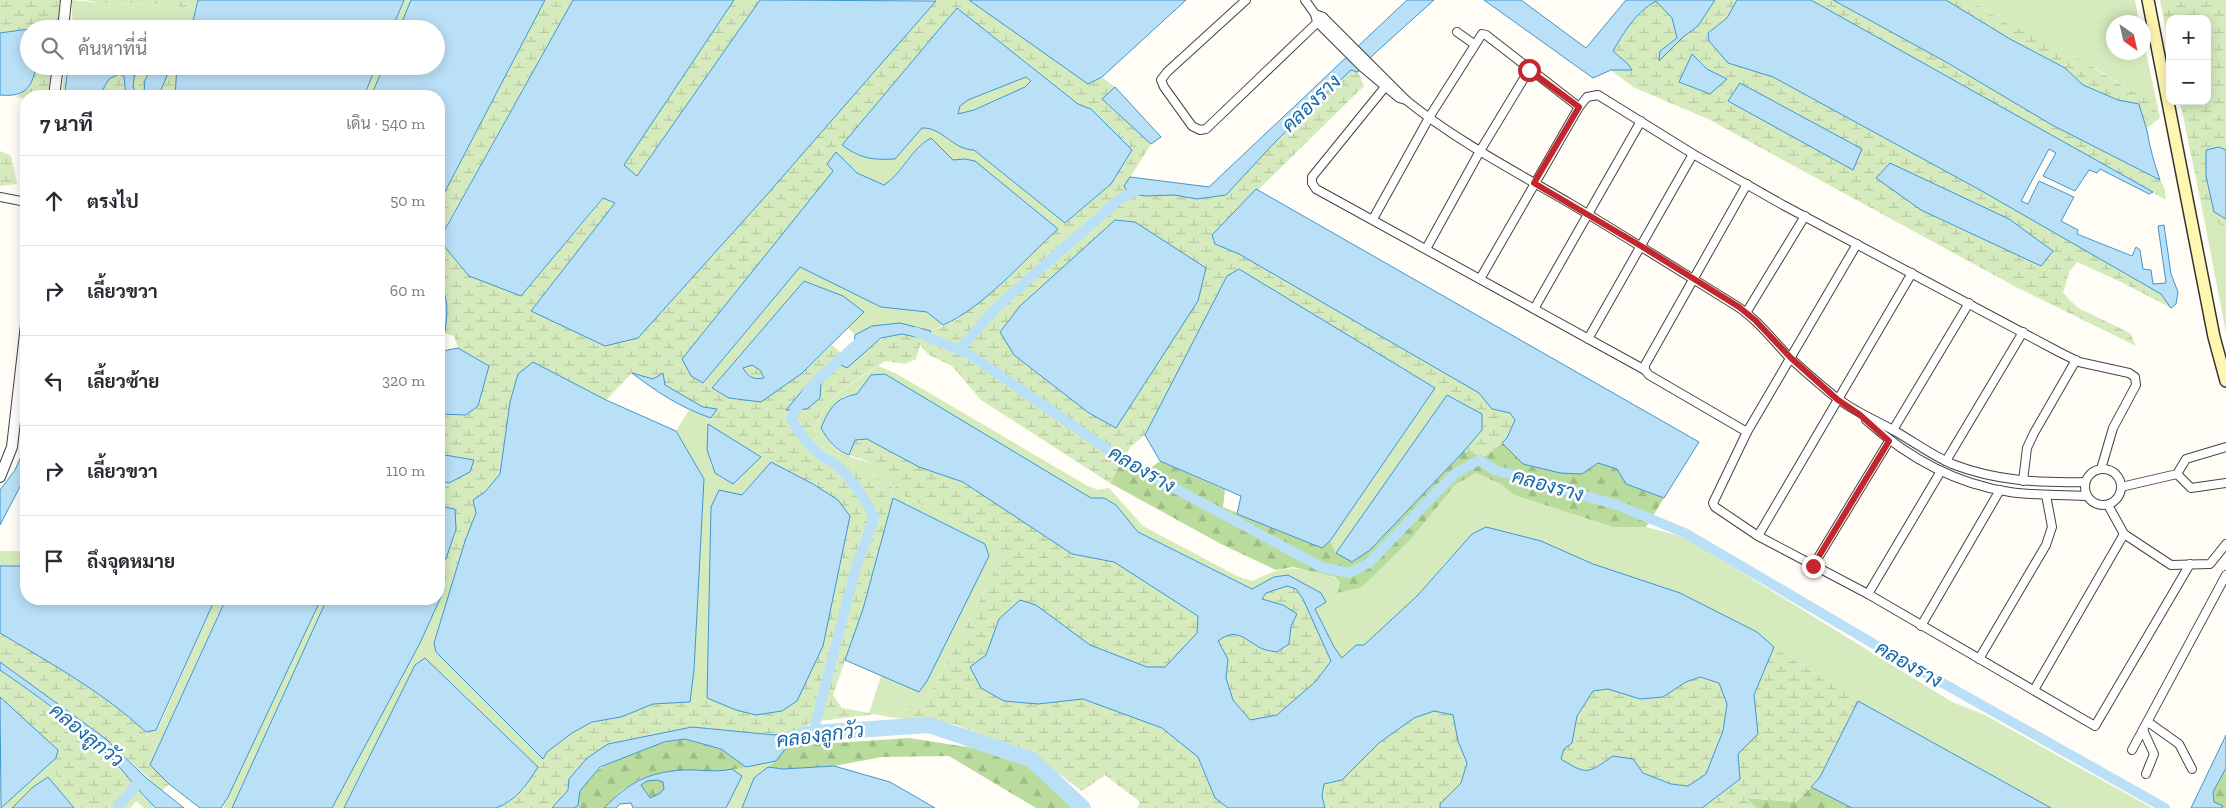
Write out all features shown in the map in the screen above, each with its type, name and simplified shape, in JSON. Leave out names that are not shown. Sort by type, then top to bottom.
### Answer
[{"type":"main road","points":[[2148,0],[2214,337],[2226,381]]},
{"type":"street","points":[[64,20],[66,0]]},
{"type":"street","points":[[1246,0],[1167,72],[1161,80],[1192,126],[1200,130],[1206,129],[1319,17]]},
{"type":"street","points":[[1304,0],[1346,52],[1385,87],[1406,100]]},
{"type":"street","points":[[1319,17],[1353,46],[1406,100],[1480,151],[1641,246],[1746,314],[1838,400],[1859,414],[1889,441],[1922,462],[1977,484],[2000,490],[2046,495],[2086,496],[2096,504],[2108,504],[2117,498],[2121,487],[2117,476],[2113,472],[2101,469],[2090,474],[2085,482],[2086,496]]},
{"type":"street","points":[[1457,32],[1474,44]]},
{"type":"street","points":[[1373,220],[1430,116],[1480,36],[1486,35],[1579,107]]},
{"type":"street","points":[[1426,249],[1480,151],[1529,70]]},
{"type":"street","points":[[55,90],[57,75]]},
{"type":"street","points":[[1385,87],[1312,177],[1312,183],[1316,188],[1645,370],[1747,432]]},
{"type":"street","points":[[1480,279],[1579,107],[1587,97],[1598,95],[1642,120],[1693,154],[1746,184],[2076,360],[2129,373],[2135,377],[2136,385],[2113,428],[2101,469]]},
{"type":"street","points":[[1534,309],[1642,120]]},
{"type":"street","points":[[1588,339],[1693,154]]},
{"type":"street","points":[[1645,370],[1644,365],[1746,184]]},
{"type":"street","points":[[0,196],[20,201]]},
{"type":"street","points":[[1746,314],[1805,216]]},
{"type":"street","points":[[1857,244],[1747,432],[1713,503],[1715,507],[1758,536],[1868,594],[2095,726],[2190,564]]},
{"type":"street","points":[[1758,536],[1912,273]]},
{"type":"street","points":[[1893,430],[1969,303]]},
{"type":"street","points":[[1946,461],[2023,332]]},
{"type":"street","points":[[2024,481],[2028,448],[2034,433],[2076,360]]},
{"type":"street","points":[[0,477],[12,447],[20,377]]},
{"type":"street","points":[[1859,414],[1893,430],[1946,461],[1979,473],[2024,481],[2085,482]]},
{"type":"street","points":[[1813,566],[1889,441]]},
{"type":"street","points":[[2121,487],[2177,474],[2186,459],[2226,446]]},
{"type":"street","points":[[1868,594],[1941,471]]},
{"type":"street","points":[[2177,474],[2192,488],[2226,483]]},
{"type":"street","points":[[1921,626],[2000,490]]},
{"type":"street","points":[[1979,659],[2046,545],[2052,527],[2046,495]]},
{"type":"street","points":[[2108,504],[2124,534],[2171,566],[2210,564],[2226,544]]},
{"type":"street","points":[[2034,690],[2124,534]]},
{"type":"street","points":[[2132,750],[2226,575]]},
{"type":"street","points":[[2148,722],[2179,744],[2192,769]]},
{"type":"street","points":[[2143,730],[2154,754],[2146,774]]},
{"type":"green space","points":[[0,0],[62,0],[59,20],[20,20],[20,30],[0,33]]},
{"type":"green space","points":[[71,0],[101,3],[163,4],[195,9],[193,20],[73,20]]},
{"type":"green space","points":[[84,0],[198,0],[195,9],[163,4],[101,3]]},
{"type":"green space","points":[[404,0],[415,0],[407,20],[396,20]]},
{"type":"green space","points":[[545,0],[573,0],[445,227],[445,192]]},
{"type":"green space","points":[[734,0],[760,0],[637,176],[623,165]]},
{"type":"green space","points":[[934,0],[969,0],[1088,84],[1102,77],[1115,87],[1102,99],[1151,144],[1125,186],[1128,193],[1145,196],[1174,195],[1197,199],[1226,195],[1276,141],[1351,70],[1358,72],[1364,86],[1212,235],[1215,244],[1239,254],[1479,393],[1492,409],[1510,413],[1515,420],[1507,439],[1485,456],[1464,451],[1482,414],[1447,395],[1239,269],[1227,276],[1145,435],[1131,446],[1110,483],[981,400],[952,366],[929,355],[920,345],[916,359],[905,364],[885,361],[849,385],[828,403],[816,427],[815,441],[824,449],[892,486],[893,498],[863,609],[833,695],[842,708],[875,714],[811,722],[801,731],[775,735],[692,727],[608,744],[587,758],[569,779],[568,790],[552,808],[496,808],[510,802],[524,789],[547,752],[572,733],[592,722],[621,717],[653,704],[690,702],[707,698],[736,710],[842,551],[850,516],[838,500],[813,484],[761,457],[708,424],[717,409],[703,407],[654,379],[632,373],[606,400],[533,363],[518,374],[510,402],[500,474],[485,492],[473,500],[476,513],[465,541],[460,564],[445,565],[445,559],[456,529],[455,510],[445,508],[445,482],[449,483],[473,460],[445,455],[445,414],[466,415],[489,367],[458,348],[454,336],[445,334],[447,308],[445,297],[445,247],[469,276],[521,296],[604,198],[616,203],[531,311],[638,338],[764,198],[935,2]],"holes":[[[957,8],[1078,104],[1091,109],[1111,184],[1058,229],[987,295],[956,320],[931,331],[925,339],[907,334],[893,335],[885,338],[841,365],[841,353],[832,345],[801,374],[761,402],[729,398],[691,376],[833,171],[828,164],[836,152]],[[1014,355],[1116,428],[1089,413]]]},
{"type":"green space","points":[[1715,0],[1737,0],[1727,18],[1708,33],[1728,63],[1773,77],[1980,190],[2161,294],[2171,308],[2077,262],[2069,272],[2063,293],[2078,308],[2130,333],[2136,346],[2016,287],[1708,119],[1633,87],[1611,70],[1631,70],[1628,64],[1613,51],[1626,30],[1642,11],[1656,1],[1672,18],[1677,38],[1660,51],[1659,60],[1683,37],[1698,26]],"holes":[[[1692,54],[1708,69],[1679,82]],[[1741,84],[1853,170],[1729,101]]]},
{"type":"green space","points":[[1811,0],[1833,0],[1946,62],[2052,125],[2160,180],[2164,187],[2166,200]]},
{"type":"green space","points":[[1946,0],[1969,0],[2010,25],[2071,54],[2133,92],[2145,90],[2157,114],[2149,121],[2142,118],[2139,104],[2118,100],[2083,85],[2065,68],[2010,39]]},
{"type":"green space","points":[[1969,0],[2135,0],[2138,15],[2106,15],[2106,60],[2148,60],[2160,118],[2147,128],[2142,118],[2149,121],[2133,92],[2100,71],[2010,25]]},
{"type":"green space","points":[[2160,0],[2226,0],[2226,150],[2219,147],[2214,212],[2226,219],[2226,228],[2217,223],[2202,208],[2181,105],[2211,105],[2211,15],[2166,15],[2166,30]]},
{"type":"green space","points":[[52,75],[48,90],[25,90],[34,76]]},
{"type":"green space","points":[[64,75],[67,75],[65,90],[62,90]]},
{"type":"green space","points":[[117,75],[124,76],[125,90],[103,90],[109,79]]},
{"type":"green space","points":[[134,75],[176,75],[175,90],[134,90]]},
{"type":"green space","points":[[372,75],[383,75],[376,90],[366,90]]},
{"type":"green space","points":[[1026,77],[1031,81],[1025,87],[974,110],[958,115],[960,106],[968,100]]},
{"type":"green space","points":[[922,128],[936,131],[960,146],[974,150],[1065,223],[1058,229],[975,161],[965,159],[954,161],[931,138],[918,147],[896,174],[884,185],[857,173],[836,152],[842,145],[856,155],[895,159]]},
{"type":"green space","points":[[0,151],[11,156],[17,184],[0,186]]},
{"type":"green space","points":[[2202,208],[2217,223],[2226,228],[2226,333]]},
{"type":"green space","points":[[800,267],[881,307],[927,312],[943,325],[931,331],[901,324],[884,324],[855,335],[847,327],[863,312],[804,281],[712,388],[703,383]]},
{"type":"green space","points":[[752,365],[760,370],[764,378],[752,377],[742,368]]},
{"type":"green space","points":[[878,366],[897,374],[1086,485],[1098,490],[1109,488],[1143,526],[1239,577],[1252,581],[1284,569],[1298,569],[1335,578],[1340,582],[1337,593],[1361,588],[1411,539],[1455,485],[1476,473],[1501,484],[1514,495],[1613,527],[1646,527],[1684,537],[1952,702],[1983,714],[2152,808],[2051,808],[1858,701],[1774,647],[1757,632],[1680,593],[1593,564],[1541,541],[1486,527],[1447,561],[1417,596],[1364,645],[1356,645],[1342,658],[1334,647],[1315,609],[1321,593],[1288,575],[1274,577],[1252,589],[1138,532],[1116,505],[1104,498],[1091,498],[885,374],[871,375],[857,394],[844,396],[821,428],[827,438],[840,452],[881,468],[893,481],[898,493],[992,540],[999,554],[991,579],[928,697],[910,706],[895,718],[869,713],[881,676],[919,692],[927,681],[989,556],[985,544],[893,498],[892,486],[824,449],[815,441],[816,428],[820,416],[835,396]]},
{"type":"green space","points":[[1435,388],[1447,395],[1336,553],[1330,541]]},
{"type":"green space","points":[[689,410],[711,418],[708,430],[708,454],[713,468],[721,477],[733,484],[761,457],[771,462],[742,495],[711,507],[707,698],[690,702],[694,670],[704,479],[676,431]]},
{"type":"green space","points":[[867,439],[919,467],[963,482],[1072,554],[1114,562],[1198,616],[1197,633],[1165,667],[1147,667],[1090,645],[1036,605],[999,619],[986,655],[1038,704],[1083,699],[1162,728],[1198,757],[1215,798],[1228,808],[1137,808],[1140,802],[1105,775],[1082,791],[1032,754],[954,724],[895,718],[910,706],[928,697],[991,579],[999,554],[992,540],[898,493],[885,472],[872,464],[849,455],[855,440]]},
{"type":"green space","points":[[1502,443],[1523,464],[1582,474],[1598,463],[1617,469],[1626,484],[1664,498],[1646,527],[1613,527],[1514,495],[1501,484],[1476,473],[1455,485],[1411,539],[1361,588],[1337,593],[1340,582],[1335,577],[1293,567],[1276,570],[1221,544],[1110,483],[1126,454],[1149,469],[1160,461],[1225,490],[1223,507],[1322,548],[1330,541],[1336,553],[1370,550],[1464,451],[1485,456]]},
{"type":"green space","points":[[0,551],[20,551],[20,566],[0,566]]},
{"type":"green space","points":[[460,564],[434,643],[436,652],[543,759],[538,767],[425,658],[415,665],[344,808],[332,808],[420,643],[437,605],[445,605],[445,565]]},
{"type":"green space","points":[[1287,586],[1296,589],[1303,599],[1331,661],[1316,681],[1277,715],[1250,720],[1233,700],[1226,678],[1228,659],[1217,640],[1234,634],[1244,637],[1259,647],[1289,644],[1291,626],[1283,605],[1262,600],[1266,593]]},
{"type":"green space","points":[[212,605],[223,605],[156,751],[146,732],[156,730]]},
{"type":"green space","points":[[318,605],[324,605],[232,808],[223,808]]},
{"type":"green space","points":[[0,633],[95,690],[130,717],[146,733],[156,751],[150,765],[169,784],[162,791],[106,739],[0,662]]},
{"type":"green space","points":[[1774,647],[1858,701],[1820,777],[1796,802],[1746,798],[1757,808],[1702,808],[1740,779],[1738,754],[1758,734],[1754,695]]},
{"type":"green space","points":[[0,670],[80,731],[121,769],[142,795],[130,808],[81,808],[59,780],[52,767],[58,750],[0,697]]},
{"type":"green space","points":[[1700,677],[1719,683],[1727,704],[1723,731],[1706,774],[1688,786],[1671,784],[1643,773],[1613,756],[1598,766],[1587,770],[1577,768],[1561,759],[1564,749],[1572,743],[1577,716],[1593,691],[1608,689],[1640,699],[1663,697],[1686,682]]},
{"type":"green space","points":[[1434,711],[1453,715],[1458,741],[1467,763],[1461,783],[1440,804],[1440,808],[1325,808],[1322,796],[1324,783],[1342,780],[1379,743],[1414,718]]},
{"type":"green space","points":[[909,738],[986,750],[1032,766],[1075,808],[1036,808],[949,756],[882,757],[834,766],[783,769],[768,767],[776,761],[786,748]]},
{"type":"green space","points":[[684,739],[721,749],[746,767],[721,772],[682,770],[642,778],[622,790],[604,808],[575,808],[580,792],[589,778],[600,769],[626,754]]},
{"type":"green space","points":[[56,758],[52,767],[59,780],[81,808],[74,808],[48,777],[33,787],[12,808],[1,808]]},
{"type":"green space","points":[[776,761],[754,778],[742,808],[726,808],[742,776],[732,769],[761,762]]},
{"type":"green space","points":[[2226,768],[2226,808],[2222,808],[2223,806],[2214,802],[2213,792]]},
{"type":"green space","points":[[657,780],[663,782],[664,789],[659,794],[650,798],[641,785],[647,781]]},
{"type":"green space","points":[[1811,787],[1852,808],[1757,808],[1745,798],[1796,802]]},
{"type":"green space","points":[[142,795],[156,808],[144,808],[136,801]]},
{"type":"water","points":[[198,0],[404,0],[396,20],[193,20]]},
{"type":"water","points":[[411,0],[545,0],[445,192],[445,90],[374,90],[380,75],[445,75],[445,20],[403,20]]},
{"type":"water","points":[[573,0],[734,0],[624,165],[637,176],[760,0],[936,1],[764,198],[638,338],[605,346],[531,311],[615,203],[603,198],[521,296],[469,276],[445,247],[445,229]]},
{"type":"water","points":[[969,0],[1186,0],[1102,77],[1088,84]]},
{"type":"water","points":[[1407,0],[1434,0],[1374,54],[1358,72],[1351,70],[1276,141],[1226,195],[1197,199],[1174,195],[1145,196],[1128,193],[1124,186],[1130,177],[1209,187]]},
{"type":"water","points":[[1484,0],[1521,0],[1586,48],[1626,0],[1715,0],[1698,26],[1683,37],[1659,61],[1660,51],[1677,38],[1672,18],[1656,1],[1642,11],[1631,23],[1613,51],[1632,70],[1611,70],[1593,78]]},
{"type":"water","points":[[1737,0],[1811,0],[2153,192],[2149,194],[2100,169],[2097,173],[2089,170],[2075,191],[2043,176],[2056,153],[2049,149],[2021,201],[2028,204],[2039,181],[2074,197],[2061,221],[2078,230],[2077,234],[2132,256],[2136,247],[2140,250],[2143,269],[2151,270],[2153,284],[2166,283],[2158,226],[2164,225],[2171,274],[2178,292],[2176,304],[2171,308],[2161,294],[1980,190],[1773,77],[1728,63],[1709,41],[1708,33],[1727,18]]},
{"type":"water","points":[[1833,0],[1946,0],[2010,39],[2065,68],[2083,85],[2118,100],[2139,104],[2160,180],[2052,125],[1946,62]]},
{"type":"water","points":[[957,8],[1078,104],[1091,109],[1132,150],[1111,184],[1065,223],[974,150],[960,146],[936,131],[922,128],[895,159],[867,158],[842,145]],"holes":[[[1026,77],[1031,81],[1025,87],[974,110],[958,114],[960,106],[968,100]]]},
{"type":"water","points":[[20,30],[20,75],[34,75],[29,86],[25,90],[20,90],[20,93],[15,95],[0,95],[0,33]]},
{"type":"water","points":[[1692,54],[1707,69],[1727,79],[1710,94],[1679,82]]},
{"type":"water","points":[[67,75],[117,75],[109,79],[103,90],[65,90]]},
{"type":"water","points":[[122,75],[134,75],[134,90],[125,90],[124,76]]},
{"type":"water","points":[[148,75],[167,76],[161,90],[144,90]]},
{"type":"water","points":[[176,75],[372,75],[366,90],[175,90]]},
{"type":"water","points":[[1740,83],[1862,149],[1853,170],[1728,101]]},
{"type":"water","points":[[1115,87],[1161,137],[1151,144],[1102,99]]},
{"type":"water","points":[[931,138],[953,160],[965,159],[975,161],[1058,229],[988,295],[958,317],[943,325],[927,312],[881,307],[800,267],[703,383],[691,376],[682,359],[833,171],[827,164],[836,152],[857,173],[884,185],[897,174],[924,142]]},
{"type":"water","points":[[2219,147],[2226,150],[2226,219],[2214,212],[2206,176],[2206,150]]},
{"type":"water","points":[[1890,163],[2009,219],[2053,251],[2041,266],[1921,210],[1876,178]]},
{"type":"water","points":[[1256,189],[1699,442],[1664,498],[1626,484],[1617,469],[1598,463],[1582,474],[1560,473],[1523,464],[1502,443],[1507,438],[1515,420],[1510,413],[1492,409],[1479,393],[1239,254],[1215,244],[1212,235]]},
{"type":"water","points":[[1115,220],[1135,222],[1206,268],[1198,301],[1116,428],[1089,413],[1014,355],[1000,332],[1020,306]]},
{"type":"water","points":[[1239,269],[1435,388],[1330,541],[1322,548],[1237,514],[1241,496],[1160,461],[1145,435],[1227,276]]},
{"type":"water","points":[[804,281],[843,296],[864,312],[801,374],[761,402],[729,398],[712,388]],"holes":[[[752,365],[760,370],[764,378],[757,379],[747,374],[743,368]]]},
{"type":"water","points":[[445,298],[447,308],[445,330]]},
{"type":"water","points":[[900,323],[931,331],[925,339],[902,334],[881,338],[847,368],[841,365],[854,345],[855,335],[872,326]]},
{"type":"water","points":[[458,348],[489,366],[478,406],[466,415],[445,414],[445,351]]},
{"type":"water","points":[[533,362],[606,400],[676,431],[704,479],[694,670],[690,702],[653,704],[621,717],[592,722],[572,733],[547,752],[543,759],[436,652],[434,643],[465,541],[476,513],[473,500],[485,492],[500,474],[510,402],[518,374]]},
{"type":"water","points":[[632,373],[653,379],[663,373],[665,385],[703,407],[717,409],[711,418],[700,414],[670,399]]},
{"type":"water","points":[[885,374],[1091,498],[1104,498],[1116,505],[1138,532],[1252,589],[1274,577],[1288,575],[1321,593],[1326,602],[1315,609],[1334,647],[1342,658],[1356,645],[1364,645],[1417,596],[1472,534],[1486,527],[1541,541],[1593,564],[1680,593],[1757,632],[1774,647],[1754,695],[1758,734],[1738,754],[1740,779],[1702,808],[1440,808],[1440,804],[1461,783],[1467,763],[1458,741],[1453,715],[1434,711],[1414,718],[1379,743],[1342,780],[1324,784],[1322,796],[1325,808],[1228,808],[1215,798],[1198,757],[1162,728],[1083,699],[1038,704],[1004,701],[981,688],[970,667],[986,655],[999,619],[1020,600],[1036,605],[1090,645],[1147,667],[1165,667],[1197,633],[1198,616],[1114,562],[1072,554],[963,482],[919,467],[867,439],[855,440],[849,455],[840,450],[829,440],[821,428],[834,405],[843,398],[857,394],[871,375]],"holes":[[[1287,586],[1296,589],[1303,599],[1331,661],[1316,681],[1277,715],[1250,720],[1233,700],[1226,678],[1228,659],[1218,641],[1234,634],[1269,651],[1277,652],[1289,644],[1291,626],[1297,614],[1283,605],[1262,599],[1266,593]],[[1700,677],[1719,683],[1727,704],[1723,731],[1706,774],[1688,786],[1671,784],[1643,773],[1633,759],[1613,756],[1593,769],[1588,770],[1577,768],[1561,759],[1564,749],[1572,743],[1577,716],[1593,691],[1608,689],[1640,699],[1663,697],[1686,682]]]},
{"type":"water","points":[[821,383],[820,398],[807,409],[786,410],[806,386]]},
{"type":"water","points":[[1447,395],[1482,414],[1482,430],[1370,550],[1352,562],[1336,553]]},
{"type":"water","points":[[708,424],[761,457],[733,484],[715,473],[707,450]]},
{"type":"water","points":[[445,455],[474,460],[470,472],[449,483],[445,482]]},
{"type":"water","points":[[20,459],[20,487],[0,525],[0,490],[15,470]]},
{"type":"water","points":[[771,462],[813,484],[838,500],[850,516],[823,646],[797,701],[782,711],[756,715],[736,710],[707,698],[711,507],[719,490],[742,495]]},
{"type":"water","points":[[893,498],[985,544],[989,556],[927,681],[919,692],[845,660],[863,609]]},
{"type":"water","points":[[445,507],[455,509],[456,529],[446,559]]},
{"type":"water","points":[[0,566],[20,566],[20,605],[212,605],[156,730],[146,732],[94,691],[0,633]]},
{"type":"water","points":[[223,605],[318,605],[228,797],[221,808],[200,808],[169,784],[150,765]]},
{"type":"water","points":[[324,605],[437,605],[420,643],[332,808],[232,808]]},
{"type":"water","points":[[425,658],[538,767],[515,797],[496,808],[344,808],[415,665]]},
{"type":"water","points":[[0,662],[106,739],[145,777],[184,808],[156,808],[107,754],[82,731],[0,670]]},
{"type":"water","points":[[0,697],[58,750],[56,758],[1,808]]},
{"type":"water","points":[[1858,701],[2051,808],[1852,808],[1811,787],[1820,777]]},
{"type":"water","points":[[692,727],[774,735],[801,731],[807,735],[805,745],[786,748],[776,761],[746,767],[721,749],[685,739],[664,742],[600,767],[580,791],[578,805],[575,808],[552,808],[568,790],[569,779],[587,758],[608,744]]},
{"type":"water","points":[[2226,735],[2226,768],[2213,792],[2214,802],[2223,806],[2222,808],[2191,808]]},
{"type":"water","points":[[834,766],[890,782],[935,808],[742,808],[754,778],[768,767],[783,769]]},
{"type":"water","points":[[732,769],[742,776],[726,808],[633,808],[631,803],[620,804],[616,808],[604,808],[630,786],[648,777],[669,771]],"holes":[[[657,780],[663,782],[664,789],[659,794],[650,798],[641,785],[647,781]]]},
{"type":"water","points":[[48,777],[74,808],[12,808],[33,787]]},
{"type":"waterway","name":"คลองราง","points":[[959,350],[999,305],[1120,199],[1142,188]]},
{"type":"waterway","name":"คลองราง","points":[[916,332],[969,354],[1126,462],[1321,567],[1349,573],[1369,563],[1454,474],[1479,460],[1495,470],[1617,505],[1685,533],[1891,654],[2165,808]]},
{"type":"waterway","name":"คลองราง","points":[[813,733],[856,567],[874,518],[863,496],[853,483],[834,464],[808,444],[791,418],[811,386],[858,343]]},
{"type":"waterway","name":"คลองลูกวัว","points":[[787,740],[813,733],[929,725],[1032,760],[1083,808]]},
{"type":"waterway","points":[[117,808],[140,780]]},
{"type":"route","points":[[1529,70],[1579,107],[1534,183],[1739,307],[1755,320],[1791,358],[1838,400],[1859,414],[1889,441],[1813,566]]}]
